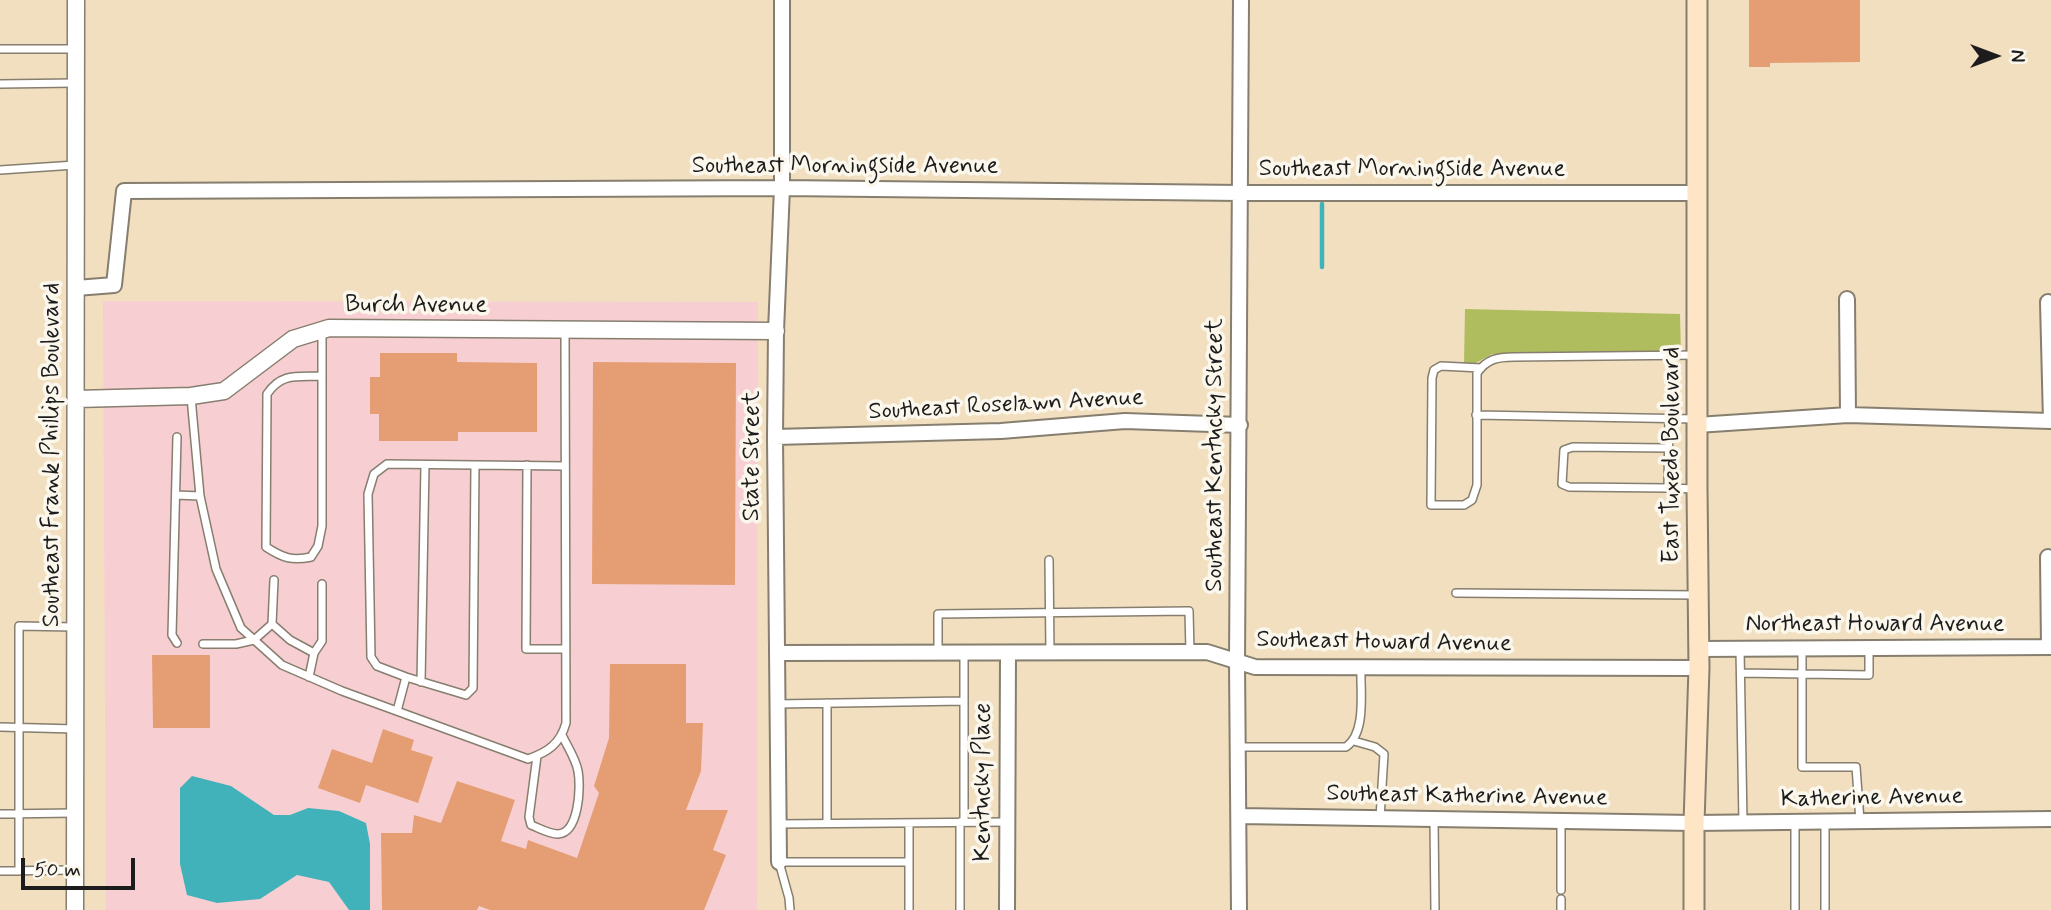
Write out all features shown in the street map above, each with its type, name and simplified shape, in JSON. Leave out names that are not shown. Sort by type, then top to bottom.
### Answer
[{"type":"main road","name":"East Tuxedo Boulevard","points":[[1694,910],[1699,659],[1697,0]]},
{"type":"street","name":"Southeast Frank Phillips Boulevard","points":[[75,0],[75,910]]},
{"type":"street","name":"State Street","points":[[779,862],[775,437],[782,188],[782,0]]},
{"type":"street","name":"Southeast Kentucky Street","points":[[1239,910],[1237,662],[1241,0]]},
{"type":"street","name":"Southeast Morningside Avenue","points":[[76,288],[114,285],[124,191],[782,188],[1241,193],[1698,193]]},
{"type":"street","points":[[1847,299],[1848,415]]},
{"type":"street","points":[[1697,422],[1848,415],[2051,421],[2048,302]]},
{"type":"street","name":"Burch Avenue","points":[[77,399],[191,396],[224,391],[293,339],[329,328],[776,331]]},
{"type":"street","name":"Southeast Roselawn Avenue","points":[[775,437],[1001,431],[1125,421],[1240,425]]},
{"type":"street","points":[[2048,556],[2050,647]]},
{"type":"street","name":"Northeast Howard Avenue","points":[[1699,659],[1740,649],[2050,647]]},
{"type":"street","name":"Southeast Howard Avenue","points":[[777,653],[1207,652],[1255,667],[1699,659]]},
{"type":"street","name":"Kentucky Place","points":[[1007,654],[1007,910]]},
{"type":"street","name":"Southeast Katherine Avenue","points":[[1239,816],[1694,823]]},
{"type":"street","name":"Katherine Avenue","points":[[1694,823],[2051,819]]},
{"type":"lane","points":[[0,49],[76,49]]},
{"type":"lane","points":[[0,84],[76,83]]},
{"type":"lane","points":[[0,170],[76,165]]},
{"type":"lane","points":[[191,396],[200,496],[216,569],[241,628],[282,665],[528,759],[547,752],[562,735],[566,723],[565,328]]},
{"type":"lane","points":[[322,330],[322,376],[322,526],[318,546],[311,557],[284,559],[266,547],[267,394],[276,382],[283,378],[322,376]]},
{"type":"lane","points":[[1481,368],[1441,366],[1434,370],[1431,505],[1464,505],[1472,500],[1477,485],[1477,373],[1481,368],[1485,362],[1498,357],[1697,355]]},
{"type":"lane","points":[[1476,415],[1669,418],[1697,422]]},
{"type":"lane","points":[[1668,488],[1669,418]]},
{"type":"lane","points":[[177,436],[172,635],[177,643]]},
{"type":"lane","points":[[1668,448],[1573,447],[1564,450],[1562,484],[1569,487],[1697,489]]},
{"type":"lane","points":[[475,465],[473,688],[466,695],[377,666],[370,657],[368,494],[374,474],[387,464],[565,466]]},
{"type":"lane","points":[[421,682],[425,464]]},
{"type":"lane","points":[[527,465],[526,649],[565,649]]},
{"type":"lane","points":[[176,495],[200,496]]},
{"type":"lane","points":[[1049,560],[1050,654]]},
{"type":"lane","points":[[203,644],[236,644],[254,640],[272,624],[274,580]]},
{"type":"lane","points":[[309,677],[314,653],[322,641],[322,584]]},
{"type":"lane","points":[[1457,593],[1698,595]]},
{"type":"lane","points":[[938,654],[938,614],[1189,611],[1190,652]]},
{"type":"lane","points":[[272,624],[290,640],[314,653]]},
{"type":"lane","points":[[19,871],[19,626],[76,627]]},
{"type":"lane","points":[[1802,648],[1802,767],[1856,767],[1860,821]]},
{"type":"lane","points":[[1741,673],[1869,675],[1869,648]]},
{"type":"lane","points":[[1740,649],[1743,823]]},
{"type":"lane","points":[[960,910],[964,654]]},
{"type":"lane","points":[[1238,747],[1346,747],[1354,741],[1359,728],[1362,667]]},
{"type":"lane","points":[[397,711],[406,677]]},
{"type":"lane","points":[[777,704],[964,701]]},
{"type":"lane","points":[[827,703],[827,823]]},
{"type":"lane","points":[[0,727],[75,729]]},
{"type":"lane","points":[[537,756],[528,817],[531,825],[554,834],[562,833],[569,829],[574,820],[579,788],[578,769],[562,735]]},
{"type":"lane","points":[[1354,741],[1376,747],[1384,754],[1380,818]]},
{"type":"lane","points":[[0,814],[75,813]]},
{"type":"lane","points":[[1434,819],[1435,910]]},
{"type":"lane","points":[[778,824],[1007,821]]},
{"type":"lane","points":[[1561,821],[1561,910]]},
{"type":"lane","points":[[909,822],[909,910]]},
{"type":"lane","points":[[1795,822],[1796,910]]},
{"type":"lane","points":[[1825,822],[1825,910]]},
{"type":"lane","points":[[779,862],[909,862]]},
{"type":"lane","name":"State Street","points":[[779,862],[790,910]]},
{"type":"lane","points":[[0,871],[75,870]]},
{"type":"shaded area","points":[[103,301],[758,302],[757,910],[106,910]]},
{"type":"green space","points":[[1465,309],[1680,314],[1681,355],[1492,354],[1474,364],[1464,363]]},
{"type":"water","points":[[192,776],[231,786],[274,815],[290,815],[308,808],[339,811],[366,823],[370,844],[370,910],[349,910],[329,882],[297,875],[260,899],[217,903],[187,895],[180,864],[180,788]]},
{"type":"building","points":[[1749,0],[1860,0],[1860,62],[1770,63],[1770,67],[1749,67]]},
{"type":"building","points":[[380,353],[457,353],[457,362],[537,363],[537,432],[458,432],[458,441],[379,441],[379,414],[370,414],[370,377],[380,377]]},
{"type":"building","points":[[593,362],[736,363],[735,585],[592,584]]},
{"type":"building","points":[[152,655],[210,655],[210,728],[153,728]]},
{"type":"building","points":[[610,664],[686,664],[686,723],[703,723],[701,771],[686,810],[728,810],[713,850],[726,855],[704,910],[490,910],[479,906],[477,910],[382,910],[381,833],[412,833],[414,815],[441,823],[457,781],[515,800],[501,841],[526,849],[528,840],[577,858],[599,793],[594,786],[609,738]]},
{"type":"building","points":[[383,729],[414,740],[411,750],[433,757],[418,803],[366,785],[360,803],[318,788],[332,749],[372,763]]},
{"type":"waterway","points":[[1322,204],[1322,267]]}]
